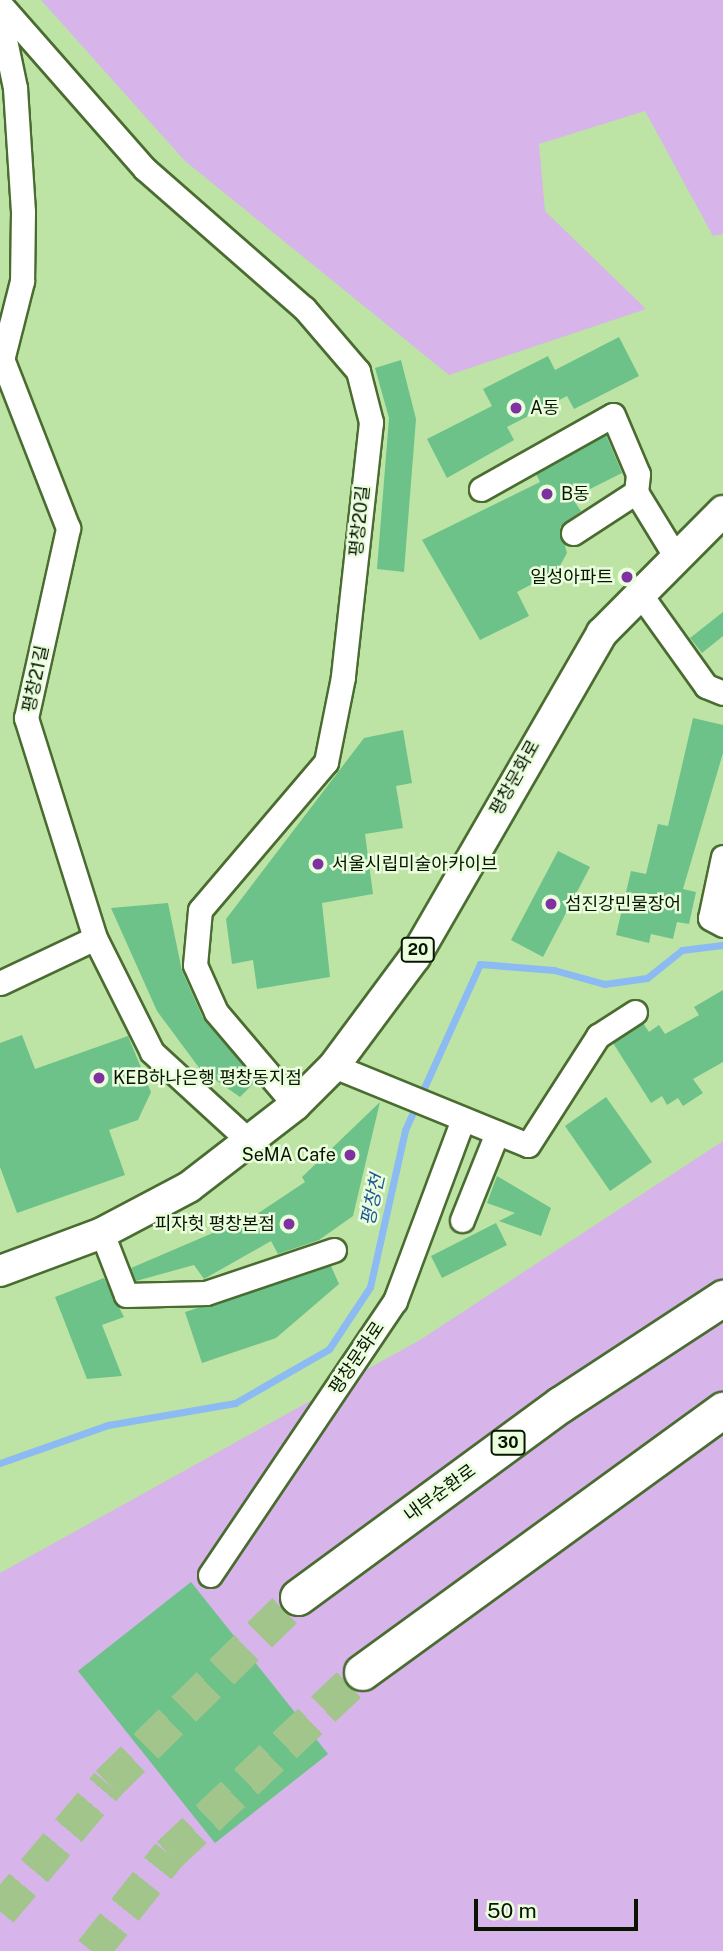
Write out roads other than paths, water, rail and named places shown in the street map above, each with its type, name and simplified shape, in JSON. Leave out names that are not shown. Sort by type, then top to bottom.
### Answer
[{"type":"highway","name":"내부순환로","points":[[298,1597],[561,1404],[723,1297]]},
{"type":"highway","points":[[362,1672],[723,1410]]},
{"type":"main road","name":"평창문화로","points":[[0,1271],[102,1233],[189,1187],[295,1105],[334,1066],[400,980],[559,700],[638,591],[674,554],[723,511]]},
{"type":"street","name":"평창20길","points":[[0,4],[145,169],[304,307],[358,371],[371,422],[343,677],[326,762],[200,910],[195,965],[216,1012],[295,1105]]},
{"type":"street","name":"평창21길","points":[[0,16],[15,88],[23,212],[22,281],[1,364],[68,528],[26,718],[95,938],[152,1052],[249,1140]]},
{"type":"street","points":[[481,489],[613,415],[638,474],[636,492],[674,554]]},
{"type":"street","points":[[573,533],[636,492]]},
{"type":"street","points":[[638,591],[706,686],[723,693]]},
{"type":"street","points":[[723,857],[710,918],[723,925]]},
{"type":"street","points":[[0,984],[95,938]]},
{"type":"street","points":[[334,1066],[528,1144],[598,1037],[635,1012]]},
{"type":"street","name":"평창문화로","points":[[210,1575],[395,1301],[463,1119]]},
{"type":"street","points":[[461,1220],[497,1133]]},
{"type":"street","points":[[102,1233],[126,1295],[206,1293],[334,1250]]},
{"type":"waterway","name":"평창천","points":[[0,1463],[108,1425],[235,1403],[329,1349],[370,1287],[405,1130],[480,964],[554,970],[604,984],[647,978],[682,950],[723,945]]},
{"type":"tunnel","points":[[0,1911],[108,1783],[298,1597]]},
{"type":"tunnel","points":[[92,1951],[169,1854],[362,1672]]},
{"type":"place","name":"A동","points":[[516,408]]},
{"type":"place","name":"B동","points":[[547,494]]},
{"type":"place","name":"일성아파트","points":[[627,577]]},
{"type":"place","name":"서울시립미술아카이브","points":[[318,864]]},
{"type":"place","name":"섬진강민물장어","points":[[551,904]]},
{"type":"place","name":"KEB하나은행 평창동지점","points":[[99,1078]]},
{"type":"place","name":"SeMA Cafe","points":[[350,1155]]},
{"type":"place","name":"피자헛 평창본점","points":[[289,1224]]}]
